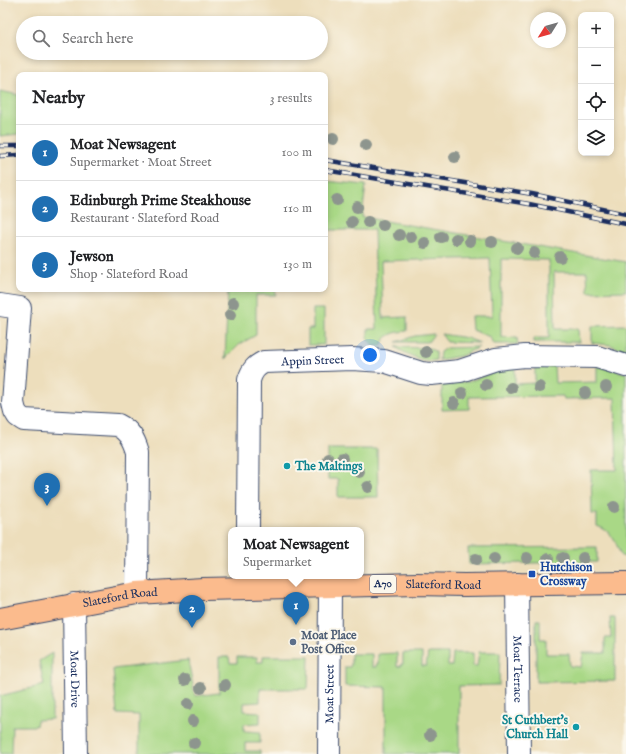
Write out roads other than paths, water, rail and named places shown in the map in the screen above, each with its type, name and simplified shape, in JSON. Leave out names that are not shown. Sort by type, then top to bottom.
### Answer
[{"type":"main road","name":"Slateford Road","points":[[0,619],[137,593],[248,582],[330,586],[626,583]]},
{"type":"street","points":[[0,305],[20,308],[13,403],[18,416],[24,420],[118,425],[126,430],[134,439],[138,452],[137,593]]},
{"type":"street","name":"Appin Street","points":[[248,527],[249,380],[251,372],[256,366],[264,362],[352,359],[384,361],[421,374],[460,371],[496,359],[525,356],[597,358],[626,366]]},
{"type":"street","name":"Moat Terrace","points":[[517,584],[519,754]]},
{"type":"street","name":"Moat Street","points":[[329,754],[330,586]]},
{"type":"street","name":"Moat Drive","points":[[74,604],[76,754]]},
{"type":"railway","points":[[0,146],[16,146]]},
{"type":"railway","points":[[0,156],[16,155]]},
{"type":"railway","points":[[328,160],[532,194],[626,214]]},
{"type":"railway","points":[[328,170],[529,204],[626,224]]},
{"type":"place","name":"The Maltings","points":[[287,466]]},
{"type":"place","name":"Jewson","points":[[47,506]]},
{"type":"place","name":"Hutchison Crossway","points":[[532,574]]},
{"type":"place","name":"Moat Newsagent","points":[[296,625]]},
{"type":"place","name":"Edinburgh Prime Steakhouse","points":[[192,628]]},
{"type":"place","name":"Moat Place Post Office","points":[[293,642]]},
{"type":"place","name":"St Cuthbert's Church Hall","points":[[576,727]]}]
